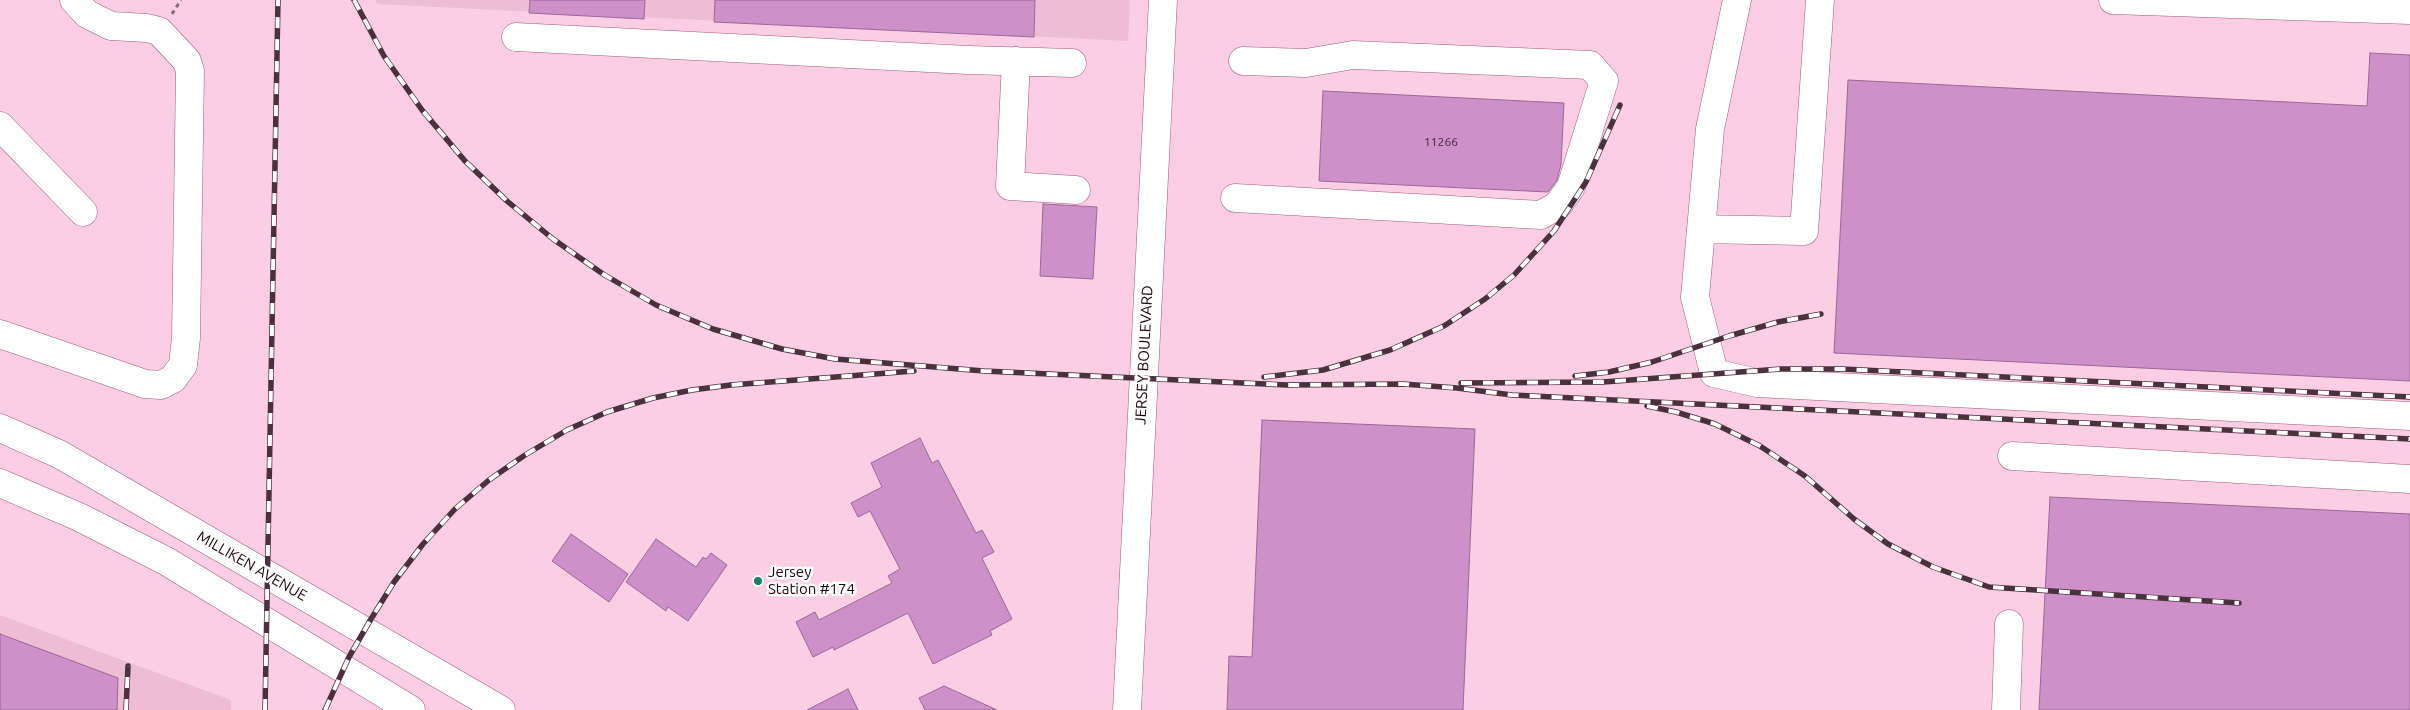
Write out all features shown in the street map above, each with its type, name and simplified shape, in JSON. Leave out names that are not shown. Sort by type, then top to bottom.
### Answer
[{"type":"main road","points":[[0,334],[145,384],[161,384],[173,379],[183,365],[186,338],[190,71],[187,61],[160,31],[147,28],[111,26],[87,14],[74,0]]},
{"type":"main road","name":"JERSEY BOULEVARD","points":[[1127,710],[1163,0]]},
{"type":"main road","points":[[1737,0],[1710,129],[1695,298],[1714,373],[1757,383],[2410,416]]},
{"type":"main road","points":[[1701,229],[1804,231],[1820,0]]},
{"type":"main road","points":[[2113,0],[2410,10]]},
{"type":"main road","points":[[516,37],[682,37],[1016,61],[1072,63]]},
{"type":"main road","points":[[1235,198],[1541,215],[1558,205],[1571,187],[1604,82],[1590,65],[1353,55],[1306,62],[1242,61]]},
{"type":"main road","points":[[1016,61],[1010,186],[1076,190]]},
{"type":"main road","points":[[0,126],[83,212]]},
{"type":"main road","name":"MILLIKEN AVENUE","points":[[0,428],[59,454],[501,710]]},
{"type":"main road","points":[[2012,456],[2410,479]]},
{"type":"main road","points":[[0,483],[79,517],[166,561],[411,710]]},
{"type":"main road","points":[[2006,710],[2010,624]]},
{"type":"shaded area","points":[[375,0],[1130,0],[1128,41],[377,4]]},
{"type":"shaded area","points":[[0,615],[231,700],[231,710],[0,710]]},
{"type":"building","points":[[530,0],[645,0],[644,19],[529,13]]},
{"type":"building","points":[[715,0],[1035,0],[1034,37],[714,22]]},
{"type":"building","points":[[2370,53],[2410,55],[2410,381],[1834,353],[1848,80],[2367,106]]},
{"type":"building","points":[[1323,91],[1564,103],[1561,165],[1557,180],[1548,192],[1319,181]]},
{"type":"building","points":[[1043,204],[1097,207],[1093,279],[1040,276]]},
{"type":"building","points":[[1262,420],[1475,429],[1463,710],[1227,710],[1229,656],[1252,657]]},
{"type":"building","points":[[920,438],[932,463],[938,460],[976,533],[982,530],[994,552],[982,558],[1012,619],[990,631],[992,635],[933,664],[908,613],[834,650],[833,647],[813,657],[796,622],[815,612],[819,620],[892,583],[888,576],[900,569],[870,511],[858,517],[851,503],[882,487],[871,463]]},
{"type":"building","points":[[2050,497],[2410,514],[2410,710],[2039,710]]},
{"type":"building","points":[[571,534],[628,574],[609,602],[552,561]]},
{"type":"building","points":[[656,539],[696,567],[703,557],[706,559],[711,553],[727,565],[688,621],[668,607],[666,611],[626,582]]},
{"type":"building","points":[[0,634],[118,678],[117,710],[0,710]]},
{"type":"building","points":[[944,686],[997,710],[925,710],[919,698]]},
{"type":"building","points":[[848,689],[858,710],[807,710]]},
{"type":"railway","points":[[265,710],[278,0]]},
{"type":"railway","points":[[354,0],[384,56],[422,110],[465,161],[507,201],[553,239],[603,274],[656,305],[713,329],[782,349],[835,359],[984,371],[1287,385],[1403,384],[1512,395],[2410,439]]},
{"type":"railway","points":[[1264,377],[1323,370],[1390,350],[1444,326],[1485,299],[1514,275],[1554,231],[1586,182],[1620,105]]},
{"type":"railway","points":[[1575,376],[1609,372],[1652,362],[1778,322],[1821,314]]},
{"type":"railway","points":[[1461,383],[1603,382],[1781,369],[1842,369],[2410,397]]},
{"type":"railway","points":[[325,710],[349,657],[371,619],[394,582],[423,544],[455,509],[489,480],[525,455],[567,430],[607,412],[653,398],[692,390],[731,385],[914,371]]},
{"type":"railway","points":[[1647,406],[1676,412],[1715,424],[1760,446],[1805,476],[1854,519],[1888,544],[1933,567],[1989,587],[2239,603]]},
{"type":"railway","points":[[126,710],[128,666]]},
{"type":"place","name":"Jersey Station #174","points":[[758,581]]}]
